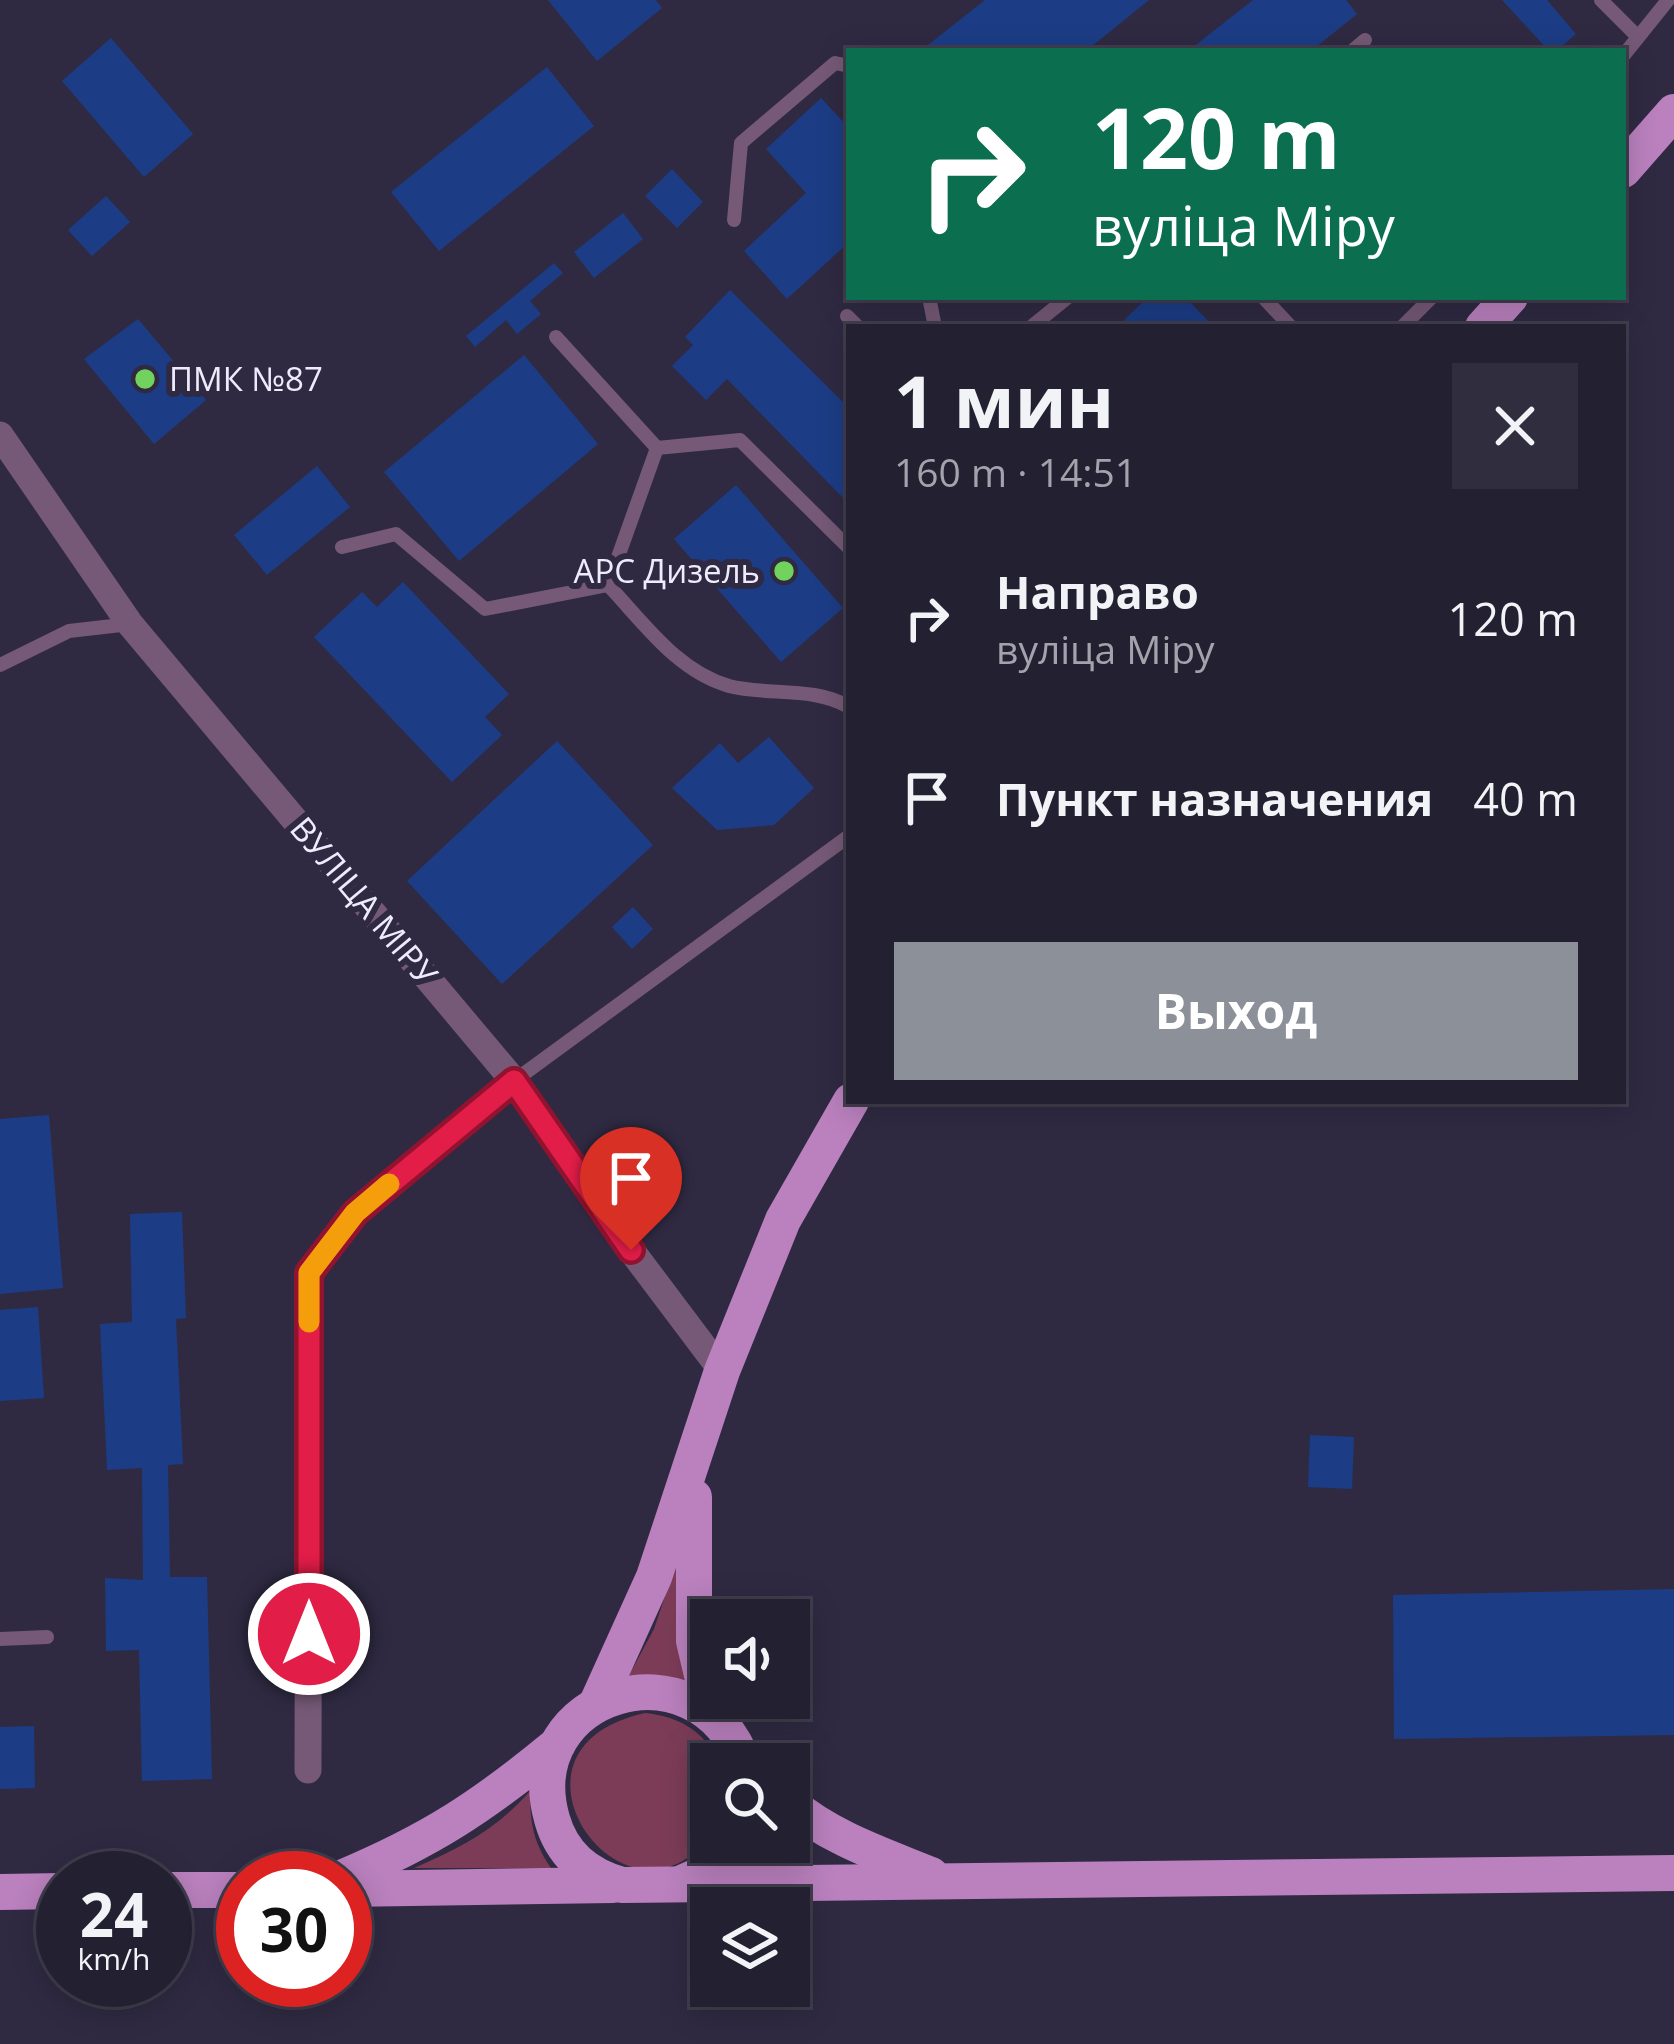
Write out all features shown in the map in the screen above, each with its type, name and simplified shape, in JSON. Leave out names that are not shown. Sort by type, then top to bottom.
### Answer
[{"type":"main road","points":[[1626,167],[1674,112]]},
{"type":"main road","points":[[1486,324],[1507,300]]},
{"type":"main road","points":[[598,1703],[654,1576],[722,1371],[783,1220],[849,1104]]},
{"type":"main road","points":[[694,1463],[694,1599]]},
{"type":"main road","points":[[372,1865],[407,1851],[484,1805],[557,1745],[575,1721],[598,1703],[626,1692],[656,1690],[690,1700]]},
{"type":"main road","points":[[717,1719],[735,1743]]},
{"type":"main road","points":[[557,1745],[548,1773],[548,1804],[556,1832],[572,1858],[594,1877],[622,1885]]},
{"type":"main road","points":[[810,1821],[946,1880]]},
{"type":"main road","points":[[681,1884],[716,1863]]},
{"type":"main road","points":[[372,1889],[1674,1873]]},
{"type":"main road","points":[[0,1892],[36,1891]]},
{"type":"street","name":"ВУЛІЦА МІРУ","points":[[0,435],[130,624],[514,1081],[722,1371]]},
{"type":"street","points":[[308,1770],[309,1273],[355,1213],[514,1081]]},
{"type":"lane","points":[[1601,0],[1638,37]]},
{"type":"lane","points":[[1626,52],[1668,0]]},
{"type":"lane","points":[[1356,48],[1365,40]]},
{"type":"lane","points":[[734,220],[741,143],[835,63],[846,65]]},
{"type":"lane","points":[[1034,324],[1064,300]]},
{"type":"lane","points":[[1266,300],[1289,324]]},
{"type":"lane","points":[[1405,324],[1429,300]]},
{"type":"lane","points":[[556,337],[657,448]]},
{"type":"lane","points":[[657,448],[740,440],[846,545]]},
{"type":"lane","points":[[608,584],[657,448]]},
{"type":"lane","points":[[342,548],[396,535],[485,609],[608,584]]},
{"type":"lane","points":[[608,584],[683,665],[730,686],[785,690],[846,705]]},
{"type":"lane","points":[[0,665],[69,631],[130,624]]},
{"type":"lane","points":[[514,1081],[846,838]]},
{"type":"lane","points":[[0,1639],[47,1637]]},
{"type":"shaded area","points":[[684,1540],[689,1688],[627,1679],[654,1629]]},
{"type":"shaded area","points":[[645,1713],[670,1718],[707,1743],[690,1743],[690,1853],[678,1864],[642,1869],[610,1856],[585,1831],[571,1798],[574,1763],[597,1733]]},
{"type":"shaded area","points":[[530,1791],[534,1831],[551,1868],[414,1868],[477,1836]]},
{"type":"building","points":[[548,0],[656,0],[662,8],[597,61]]},
{"type":"building","points":[[985,0],[1149,0],[1090,48],[928,45]]},
{"type":"building","points":[[1253,0],[1346,0],[1357,14],[1315,48],[1192,48]]},
{"type":"building","points":[[1502,0],[1547,0],[1576,34],[1560,48],[1546,48]]},
{"type":"building","points":[[111,38],[193,134],[144,177],[62,81]]},
{"type":"building","points":[[547,67],[594,126],[439,251],[391,192]]},
{"type":"building","points":[[821,98],[846,125],[846,245],[787,299],[744,251],[806,193],[766,149]]},
{"type":"building","points":[[672,169],[703,202],[677,228],[645,196]]},
{"type":"building","points":[[106,196],[130,222],[92,256],[68,230]]},
{"type":"building","points":[[623,213],[643,239],[594,278],[574,252]]},
{"type":"building","points":[[554,263],[563,273],[530,301],[541,314],[517,334],[506,320],[475,347],[466,336]]},
{"type":"building","points":[[730,290],[846,405],[846,501],[727,379],[706,400],[672,366],[693,345],[685,337]]},
{"type":"building","points":[[1145,300],[1188,300],[1211,324],[1120,324]]},
{"type":"building","name":"ПМК №87","points":[[138,319],[206,400],[154,444],[84,359]]},
{"type":"building","points":[[524,355],[598,444],[459,561],[384,472]]},
{"type":"building","points":[[317,466],[350,507],[267,575],[234,535]]},
{"type":"building","points":[[736,485],[843,608],[781,662],[674,539]]},
{"type":"building","points":[[403,582],[509,694],[485,717],[502,735],[452,782],[314,637],[362,592],[377,607]]},
{"type":"building","points":[[769,737],[814,788],[774,825],[717,830],[672,788],[720,743],[738,763]]},
{"type":"building","points":[[557,741],[653,845],[502,984],[407,881]]},
{"type":"building","points":[[633,907],[653,929],[632,949],[612,927]]},
{"type":"building","points":[[49,1115],[63,1288],[0,1294],[0,1119]]},
{"type":"building","points":[[182,1212],[186,1318],[176,1319],[183,1464],[168,1465],[170,1577],[207,1577],[212,1779],[142,1781],[139,1650],[106,1651],[105,1578],[143,1580],[142,1468],[107,1470],[100,1324],[132,1322],[130,1214]]},
{"type":"building","points":[[38,1307],[44,1398],[0,1401],[0,1310]]},
{"type":"building","points":[[1310,1435],[1354,1437],[1352,1489],[1308,1487]]},
{"type":"building","points":[[1674,1589],[1674,1735],[1394,1739],[1393,1595]]},
{"type":"building","points":[[34,1726],[35,1788],[0,1789],[0,1727]]},
{"type":"slow traffic","points":[[309,1322],[309,1273],[355,1213],[389,1184]]},
{"type":"place","name":"ПМК №87","points":[[145,379]]},
{"type":"place","name":"АРС Дизель","points":[[784,571]]},
{"type":"route","points":[[309,1634],[309,1273],[355,1213],[514,1081],[631,1250]]}]
